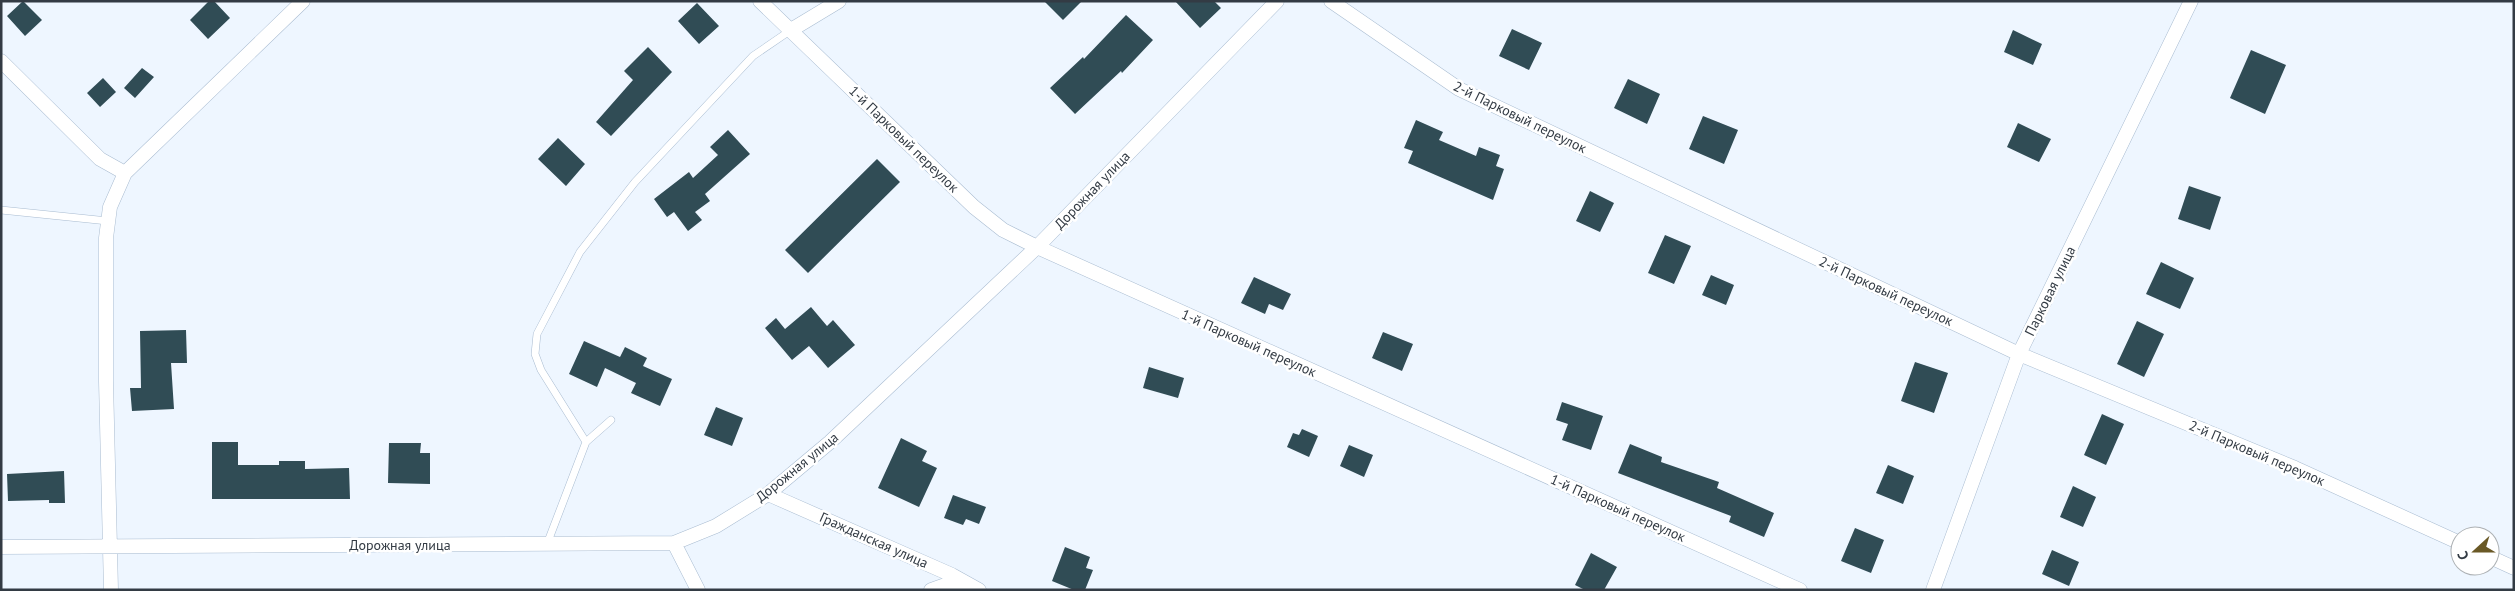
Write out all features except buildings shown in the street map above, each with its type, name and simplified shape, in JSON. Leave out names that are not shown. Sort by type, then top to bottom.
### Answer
[{"type":"street","points":[[111,590],[106,381],[108,221],[110,207],[125,173],[303,1]]},
{"type":"street","name":"1-й Парковый переулок","points":[[760,1],[974,207],[1004,230],[1037,247],[1800,590]]},
{"type":"street","points":[[791,30],[839,1]]},
{"type":"street","name":"Дорожная улица","points":[[1,547],[674,543],[716,526],[768,494],[830,442],[1037,247],[1277,1]]},
{"type":"street","name":"2-й Парковый переулок","points":[[1331,1],[1458,89],[2019,354],[2295,468],[2450,538]]},
{"type":"street","name":"Парковая улица","points":[[1933,590],[2019,354],[2187,3]]},
{"type":"street","points":[[1,61],[100,159],[125,173]]},
{"type":"street","name":"Гражданская улица","points":[[768,494],[943,571],[979,590]]},
{"type":"street","points":[[674,543],[698,590]]},
{"type":"street","points":[[2500,562],[2514,568]]},
{"type":"street","points":[[931,590],[945,585],[970,590]]},
{"type":"lane","points":[[586,442],[541,370],[535,354],[537,334],[580,252],[635,182],[753,56],[791,30]]},
{"type":"lane","points":[[1,210],[108,221]]},
{"type":"lane","points":[[547,544],[586,442],[611,420]]}]
